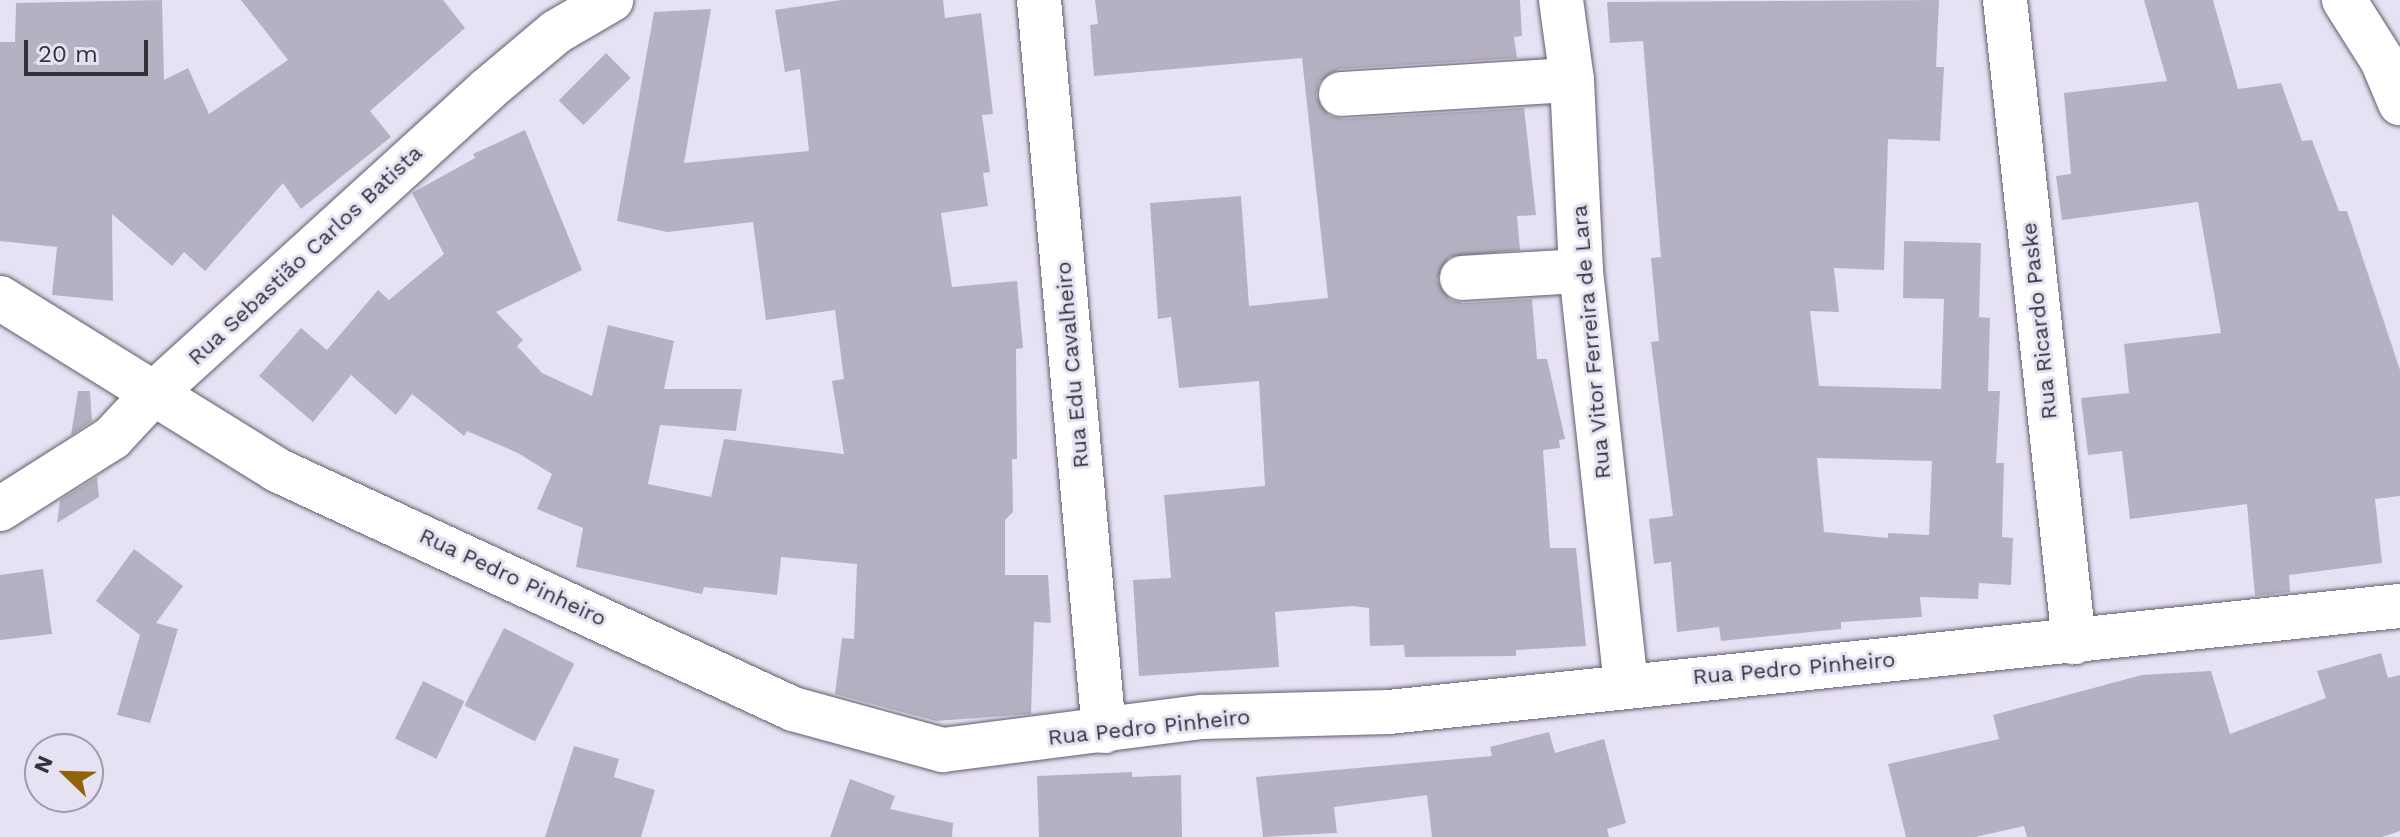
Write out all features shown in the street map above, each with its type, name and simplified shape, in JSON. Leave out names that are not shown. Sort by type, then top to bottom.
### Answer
[{"type":"street","name":"Rua Sebastião Carlos Batista","points":[[0,509],[112,438],[151,396],[487,90],[556,32],[611,0]]},
{"type":"street","name":"Rua Edu Cavalheiro","points":[[1039,0],[1104,731]]},
{"type":"street","name":"Rua Vitor Ferreira de Lara","points":[[1561,0],[1572,80],[1581,271],[1626,683]]},
{"type":"street","name":"Rua Ricardo Paske","points":[[2005,0],[2074,642]]},
{"type":"street","points":[[2344,0],[2382,60],[2400,103]]},
{"type":"street","points":[[1341,94],[1572,80]]},
{"type":"street","points":[[1462,278],[1581,271]]},
{"type":"street","name":"Rua Pedro Pinheiro","points":[[0,298],[151,396],[277,470],[793,709],[943,750],[1202,717],[1389,712],[1626,683],[2074,642],[2400,606]]},
{"type":"building","points":[[162,0],[164,80],[188,68],[209,114],[288,60],[241,0],[443,0],[465,28],[370,111],[391,137],[301,209],[283,183],[205,271],[184,252],[172,266],[112,214],[113,301],[52,295],[57,247],[0,241],[0,42],[15,42],[16,3]]},
{"type":"building","points":[[841,0],[943,0],[945,18],[981,13],[993,114],[982,115],[990,172],[983,173],[988,206],[941,213],[952,287],[1017,281],[1023,348],[1016,349],[1017,459],[1012,459],[1013,512],[1005,520],[1005,575],[1048,575],[1051,623],[1034,622],[1031,714],[936,721],[835,694],[842,638],[854,639],[857,564],[781,557],[777,595],[704,587],[702,594],[576,567],[583,528],[537,509],[552,474],[518,453],[467,431],[464,436],[412,394],[396,415],[351,375],[313,422],[259,376],[301,328],[327,350],[378,290],[389,300],[444,254],[412,193],[475,158],[473,154],[525,130],[582,270],[496,312],[523,340],[517,346],[542,373],[592,396],[608,325],[674,341],[664,389],[742,389],[736,431],[660,425],[648,484],[711,497],[724,439],[844,454],[832,381],[844,379],[835,310],[766,320],[753,222],[667,232],[617,221],[654,12],[711,9],[684,163],[809,151],[800,69],[785,72],[775,10]]},
{"type":"building","points":[[1095,0],[1520,0],[1522,36],[1514,37],[1517,58],[1339,69],[1319,82],[1316,96],[1329,116],[1343,119],[1524,108],[1536,215],[1517,216],[1520,250],[1449,257],[1437,280],[1450,300],[1463,303],[1532,299],[1537,359],[1547,359],[1565,439],[1559,440],[1560,448],[1543,450],[1550,548],[1576,548],[1586,646],[1516,650],[1516,656],[1405,657],[1404,645],[1370,646],[1369,608],[1352,606],[1275,612],[1279,667],[1139,676],[1133,580],[1171,578],[1164,495],[1265,486],[1259,381],[1179,388],[1171,317],[1158,319],[1150,203],[1241,196],[1249,306],[1328,298],[1302,58],[1094,76],[1090,25],[1098,24]]},
{"type":"building","points":[[1939,0],[1936,67],[1944,67],[1940,141],[1888,139],[1884,270],[1834,268],[1839,312],[1810,311],[1819,386],[1941,389],[1944,299],[1903,298],[1904,241],[1981,243],[1979,317],[1990,318],[1988,391],[2000,391],[1996,463],[2004,463],[2002,537],[2013,538],[2011,585],[1979,583],[1978,599],[1920,597],[1922,617],[1841,622],[1841,629],[1721,641],[1719,627],[1677,632],[1671,562],[1654,564],[1649,519],[1673,516],[1651,342],[1659,341],[1651,258],[1661,257],[1643,41],[1610,43],[1607,2]],"holes":[[[1817,458],[1932,461],[1929,535],[1888,533],[1888,538],[1824,532]]]},
{"type":"building","points":[[2144,0],[2213,0],[2238,89],[2281,83],[2302,141],[2312,140],[2339,211],[2347,211],[2400,370],[2400,496],[2375,499],[2382,563],[2289,575],[2290,592],[2255,596],[2247,504],[2130,519],[2122,451],[2088,455],[2081,398],[2129,393],[2124,344],[2221,333],[2198,202],[2062,220],[2056,176],[2071,174],[2064,93],[2167,81]]},
{"type":"building","points":[[606,53],[631,78],[583,125],[559,100]]},
{"type":"building","points":[[78,391],[90,391],[92,421],[71,435]]},
{"type":"building","points":[[97,477],[99,497],[57,523],[60,500]]},
{"type":"building","points":[[134,549],[183,586],[156,623],[178,629],[150,723],[117,715],[140,635],[96,601]]},
{"type":"building","points":[[43,569],[52,634],[0,640],[0,575]]},
{"type":"building","points":[[504,628],[574,664],[535,741],[465,706]]},
{"type":"building","points":[[2381,653],[2388,678],[2400,675],[2400,831],[2382,837],[2027,837],[2024,826],[1975,837],[1906,837],[1888,764],[1999,739],[1993,715],[2142,675],[2211,671],[2230,734],[2326,698],[2317,671]]},
{"type":"building","points":[[423,681],[464,701],[436,759],[395,739]]},
{"type":"building","points":[[1549,732],[1555,753],[1604,739],[1626,823],[1607,829],[1609,837],[1432,837],[1427,795],[1334,807],[1337,833],[1263,837],[1256,777],[1492,756],[1490,747]]},
{"type":"building","points":[[574,746],[619,759],[614,777],[655,790],[641,837],[545,837]]},
{"type":"building","points":[[1132,772],[1132,777],[1181,775],[1182,837],[1039,837],[1037,776]]},
{"type":"building","points":[[850,779],[895,796],[890,809],[953,823],[952,837],[830,837]]}]
